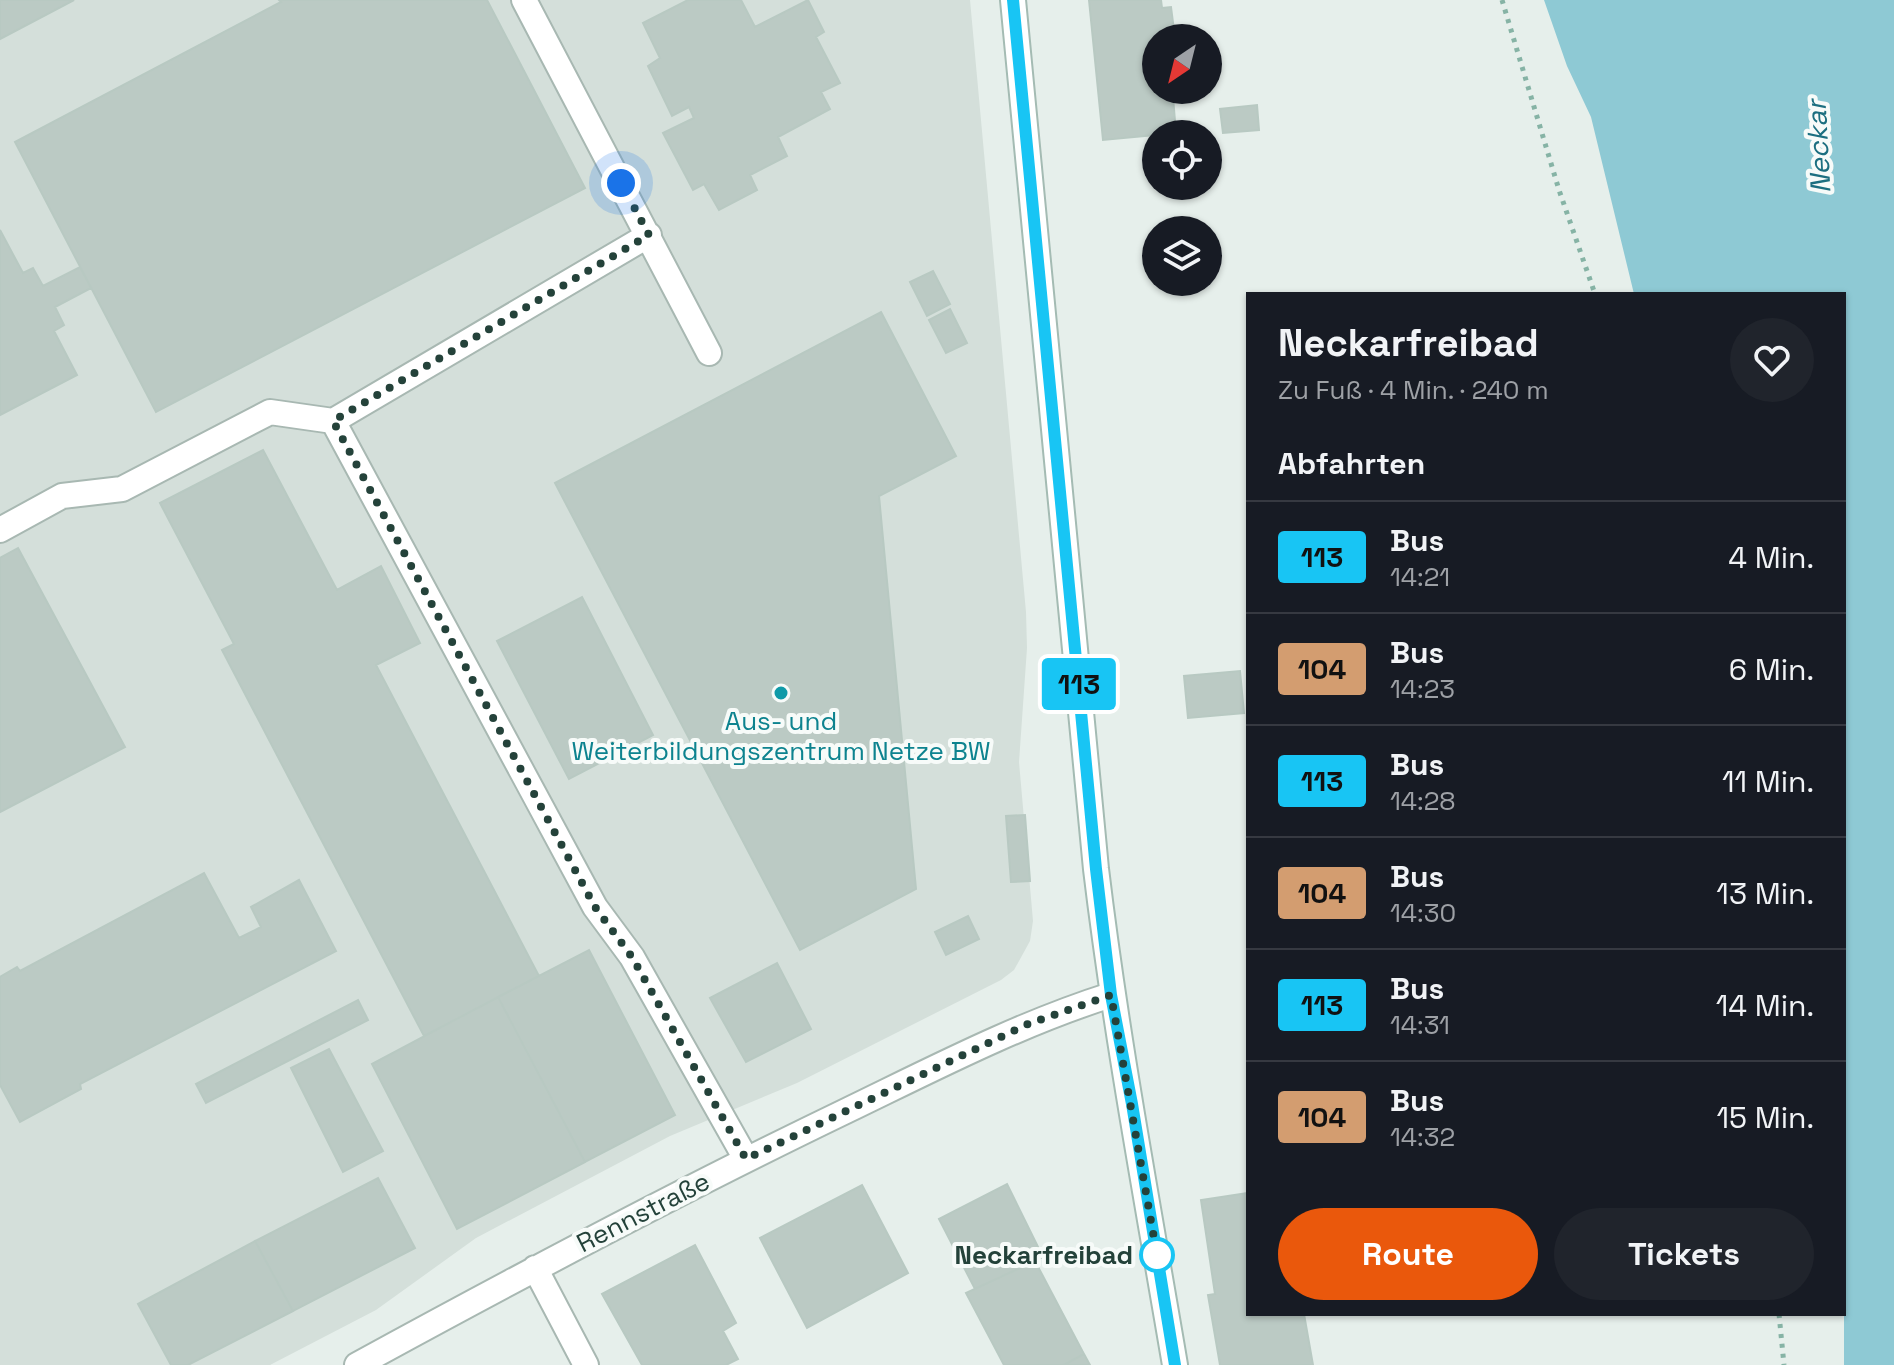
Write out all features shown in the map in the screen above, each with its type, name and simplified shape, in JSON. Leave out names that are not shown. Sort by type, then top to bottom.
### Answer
[{"type":"street","points":[[524,0],[709,353]]},
{"type":"street","points":[[1013,0],[1096,869],[1111,995],[1175,1365]]},
{"type":"street","points":[[0,530],[62,496],[122,489],[270,412],[333,421],[649,235]]},
{"type":"street","points":[[333,421],[595,907],[632,957],[746,1159]]},
{"type":"street","name":"Rennstraße","points":[[357,1365],[535,1268],[746,1159],[1028,1024],[1111,995]]},
{"type":"street","points":[[535,1268],[586,1365]]},
{"type":"path","points":[[1502,0],[1559,190],[1594,292]]},
{"type":"path","points":[[1779,1316],[1784,1365]]},
{"type":"shaded area","points":[[0,0],[970,0],[1026,612],[1027,648],[1019,762],[1033,921],[1030,941],[1014,970],[1001,980],[797,1083],[670,1136],[476,1238],[376,1310],[270,1365],[0,1365]]},
{"type":"water","name":"Neckar","points":[[1544,0],[1894,0],[1894,1365],[1844,1365],[1846,292],[1634,292],[1591,117],[1567,66]]},
{"type":"building","points":[[0,0],[74,0],[0,39]]},
{"type":"building","points":[[279,0],[487,0],[585,188],[156,412],[15,142],[281,2]]},
{"type":"building","points":[[688,0],[741,0],[755,27],[808,0],[824,32],[816,37],[840,83],[821,92],[830,109],[778,137],[787,156],[750,175],[757,190],[719,210],[704,184],[693,190],[663,133],[694,118],[689,107],[672,116],[648,66],[660,58],[643,23]]},
{"type":"building","points":[[1089,0],[1161,0],[1162,8],[1171,7],[1173,24],[1142,24],[1142,104],[1174,104],[1175,120],[1142,120],[1142,136],[1103,140]]},
{"type":"building","points":[[1257,105],[1259,130],[1223,133],[1220,109]]},
{"type":"building","points":[[0,230],[23,273],[33,268],[43,286],[80,267],[91,288],[55,307],[64,325],[54,331],[77,375],[0,415]]},
{"type":"building","points":[[933,271],[950,304],[927,316],[910,282]]},
{"type":"building","points":[[950,309],[967,343],[946,353],[929,320]]},
{"type":"building","name":"Aus- und Weiterbildungszentrum Netze BW","points":[[881,312],[956,456],[879,496],[916,889],[800,950],[555,483]]},
{"type":"building","points":[[263,450],[337,590],[381,566],[420,643],[376,665],[539,976],[424,1036],[222,650],[234,644],[160,503]]},
{"type":"building","points":[[18,548],[125,747],[0,812],[0,558]]},
{"type":"building","points":[[582,597],[653,735],[569,779],[497,641]]},
{"type":"building","points":[[1240,671],[1244,713],[1188,718],[1184,676]]},
{"type":"building","points":[[1025,815],[1030,881],[1011,882],[1006,816]]},
{"type":"building","points":[[204,873],[239,938],[261,927],[251,907],[299,880],[336,951],[80,1084],[81,1089],[20,1122],[0,1085],[0,977],[17,967],[20,971]]},
{"type":"building","points":[[968,916],[979,939],[946,955],[935,932]]},
{"type":"building","points":[[589,950],[675,1115],[585,1162],[498,997]]},
{"type":"building","points":[[777,963],[811,1029],[746,1062],[710,998]]},
{"type":"building","points":[[498,997],[585,1162],[457,1229],[372,1064]]},
{"type":"building","points":[[358,1000],[368,1020],[206,1103],[196,1084]]},
{"type":"building","points":[[329,1049],[383,1151],[343,1172],[291,1068]]},
{"type":"building","points":[[378,1178],[415,1248],[293,1311],[255,1241]]},
{"type":"building","points":[[1007,1184],[1043,1257],[975,1289],[939,1219]]},
{"type":"building","points":[[862,1185],[908,1273],[807,1328],[760,1238]]},
{"type":"building","name":"Neckarfreibad","points":[[1246,1193],[1246,1316],[1304,1316],[1313,1365],[1220,1365],[1208,1295],[1215,1294],[1201,1200]]},
{"type":"building","points":[[255,1241],[293,1311],[188,1365],[171,1365],[138,1304]]},
{"type":"building","points":[[695,1245],[736,1323],[723,1331],[738,1359],[726,1365],[642,1365],[602,1294]]},
{"type":"building","points":[[1035,1261],[1084,1354],[1064,1365],[1004,1365],[966,1293]]},
{"type":"building","points":[[1084,1354],[1090,1365],[1064,1365]]},
{"type":"bus line","name":"113","points":[[1013,0],[1096,869],[1111,995],[1175,1365]]},
{"type":"place","name":"Aus- und Weiterbildungszentrum Netze BW","points":[[781,693]]},
{"type":"place","name":"Neckarfreibad","points":[[1157,1255]]},
{"type":"route","points":[[621,183],[649,235],[333,421],[595,907],[632,957],[746,1159],[1028,1024],[1111,995],[1157,1255]]}]
